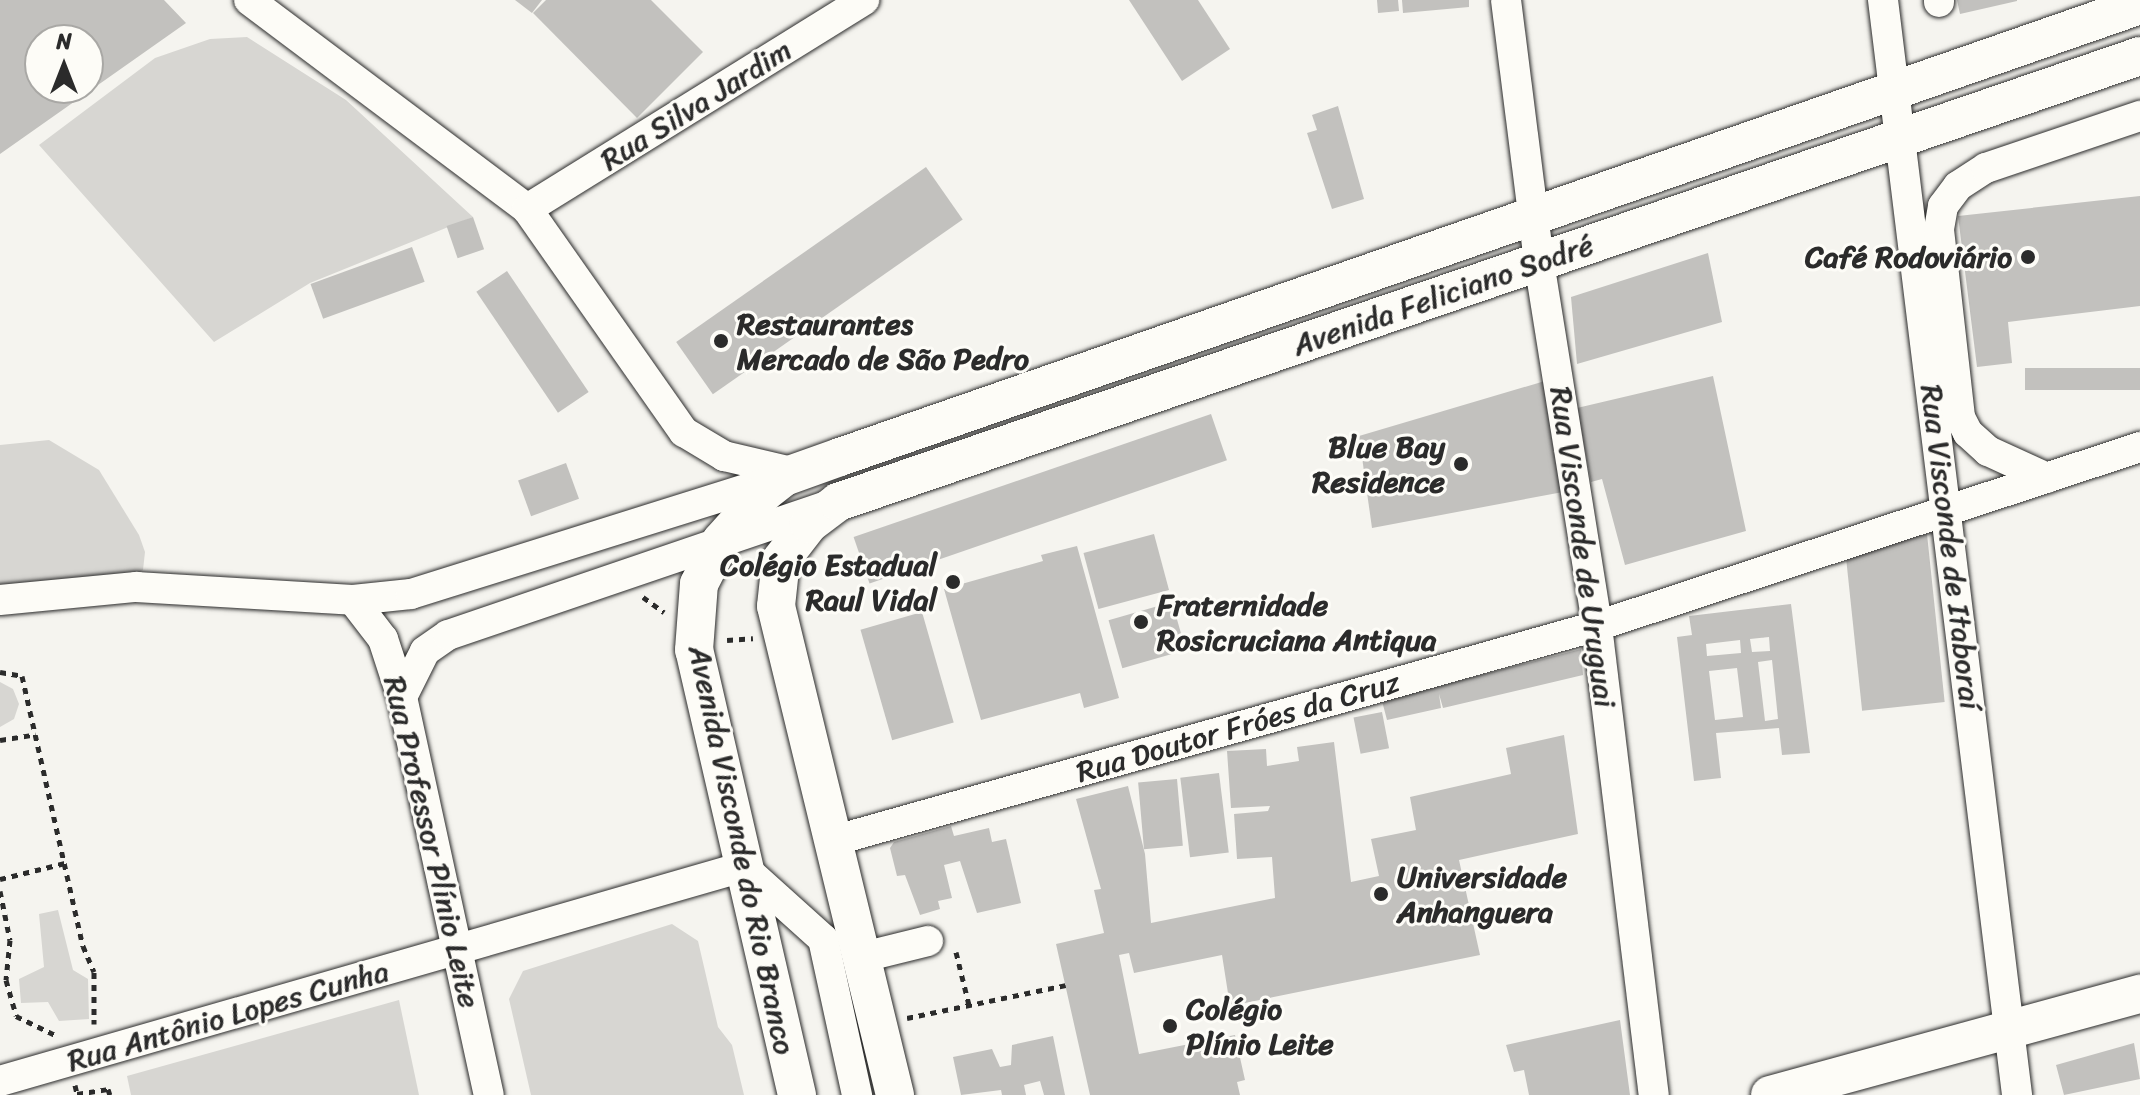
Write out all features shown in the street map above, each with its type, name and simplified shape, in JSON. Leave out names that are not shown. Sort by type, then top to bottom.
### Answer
[{"type":"main road","name":"Avenida Feliciano Sodré","points":[[790,475],[1536,219],[2140,5]]},
{"type":"main road","name":"Avenida Feliciano Sodré","points":[[836,840],[782,634],[776,575],[789,547],[838,502],[2140,56]]},
{"type":"main road","name":"Avenida Visconde do Rio Branco","points":[[790,475],[721,541],[697,592],[743,867],[797,1095]]},
{"type":"main road","points":[[836,840],[895,1095]]},
{"type":"main road","points":[[1770,1095],[2140,994]]},
{"type":"street","points":[[249,0],[527,209],[684,432],[724,456],[790,475]]},
{"type":"street","name":"Rua Silva Jardim","points":[[527,209],[864,0]]},
{"type":"street","name":"Rua Visconde de Uruguai","points":[[1506,0],[1539,262],[1597,626],[1654,1095]]},
{"type":"street","name":"Rua Visconde de Itaboraí","points":[[1883,0],[1898,140],[1948,511],[2017,1095]]},
{"type":"street","points":[[2047,478],[1988,451],[1968,433],[1960,417],[1939,229],[1943,206],[1958,186],[1986,168],[2140,116]]},
{"type":"street","name":"Rua Doutor Fróes da Cruz","points":[[836,840],[1597,626],[2140,447]]},
{"type":"street","points":[[0,600],[166,587],[353,600],[449,587],[790,475]]},
{"type":"street","points":[[402,697],[434,642],[838,502]]},
{"type":"street","name":"Rua Professor Plínio Leite","points":[[353,600],[383,639],[402,697],[489,1095]]},
{"type":"street","points":[[743,867],[823,939],[857,1095]]},
{"type":"street","name":"Rua Antônio Lopes Cunha","points":[[0,1081],[68,1050],[456,950],[743,867]]},
{"type":"street","points":[[863,957],[942,939]]},
{"type":"path","points":[[615,578],[704,643],[754,638]]},
{"type":"path","points":[[0,672],[22,676],[65,863],[94,972],[98,1022],[68,1050]]},
{"type":"path","points":[[0,740],[36,734]]},
{"type":"path","points":[[0,879],[65,863]]},
{"type":"path","points":[[0,891],[10,940],[6,980],[16,1016],[68,1050],[77,1095],[108,1089],[110,1095]]},
{"type":"path","points":[[942,939],[955,959],[969,1005]]},
{"type":"path","points":[[946,1009],[1066,985]]},
{"type":"shaded area","points":[[247,37],[346,100],[473,217],[310,283],[214,342],[39,145],[94,104],[104,104],[104,96],[155,58],[210,39]]},
{"type":"shaded area","points":[[49,440],[99,470],[139,535],[145,552],[143,570],[113,589],[0,589],[0,445]]},
{"type":"shaded area","points":[[0,682],[13,689],[19,704],[14,719],[0,727]]},
{"type":"shaded area","points":[[58,910],[73,970],[88,979],[89,1019],[59,1021],[48,1002],[21,1003],[19,979],[44,967],[39,914]]},
{"type":"shaded area","points":[[672,924],[698,941],[718,1027],[732,1045],[744,1095],[531,1095],[509,999],[523,971]]},
{"type":"shaded area","points":[[399,1000],[419,1095],[131,1095],[127,1076]]},
{"type":"building","points":[[0,0],[164,0],[186,23],[104,81],[104,24],[24,24],[24,104],[71,104],[0,154]]},
{"type":"building","points":[[515,0],[542,0],[532,13]]},
{"type":"building","points":[[546,0],[651,0],[703,52],[637,118],[533,13]]},
{"type":"building","points":[[1129,0],[1198,0],[1230,49],[1182,81]]},
{"type":"building","points":[[1377,0],[1398,0],[1399,11],[1378,13]]},
{"type":"building","points":[[1402,0],[1469,0],[1469,7],[1403,13]]},
{"type":"building","points":[[1957,0],[2017,0],[2017,1],[1960,14]]},
{"type":"building","points":[[1338,106],[1364,199],[1332,209],[1307,133],[1317,130],[1312,115]]},
{"type":"building","points":[[926,167],[963,219],[713,394],[676,342]]},
{"type":"building","points":[[2140,196],[2140,306],[2008,322],[2012,363],[1977,367],[1958,216]]},
{"type":"building","points":[[473,217],[484,249],[458,258],[447,226]]},
{"type":"building","points":[[412,247],[425,282],[323,319],[311,284]]},
{"type":"building","points":[[1708,253],[1722,322],[1577,364],[1571,297]]},
{"type":"building","points":[[507,271],[589,392],[558,413],[476,292]]},
{"type":"building","points":[[2025,368],[2140,368],[2140,390],[2025,390]]},
{"type":"building","points":[[1713,376],[1746,531],[1625,565],[1602,479],[1591,482],[1577,408]]},
{"type":"building","name":"Blue Bay Residence","points":[[1545,381],[1563,492],[1372,528],[1359,436]]},
{"type":"building","points":[[1211,414],[1227,460],[870,583],[854,537]]},
{"type":"building","points":[[566,463],[579,499],[531,516],[518,480]]},
{"type":"building","points":[[1154,534],[1169,590],[1098,609],[1083,553]]},
{"type":"building","points":[[1927,534],[1945,702],[1862,711],[1844,543]]},
{"type":"building","points":[[1077,546],[1119,698],[1084,708],[1080,693],[981,720],[944,589],[1043,561],[1041,555]]},
{"type":"building","points":[[1172,602],[1186,650],[1122,668],[1109,620]]},
{"type":"building","points":[[1791,604],[1810,753],[1782,755],[1779,728],[1716,733],[1721,778],[1694,781],[1677,637],[1692,635],[1689,616]],"holes":[[[1769,637],[1770,651],[1752,652],[1750,639]],[[1740,640],[1741,653],[1707,656],[1706,644]],[[1772,660],[1778,719],[1765,721],[1758,662]],[[1737,668],[1743,717],[1715,720],[1709,671]]]},
{"type":"building","points":[[922,612],[954,723],[892,740],[860,630]]},
{"type":"building","points":[[1581,649],[1583,675],[1443,708],[1439,694],[1441,708],[1387,720],[1382,701]]},
{"type":"building","points":[[1382,712],[1389,748],[1361,754],[1354,718]]},
{"type":"building","name":"Universidade Anhanguera","points":[[1564,735],[1578,834],[1459,860],[1480,955],[1230,1006],[1222,955],[1134,973],[1129,953],[1119,955],[1139,1054],[1235,1035],[1245,1080],[1237,1082],[1240,1095],[1090,1095],[1056,944],[1104,933],[1094,890],[1101,889],[1076,799],[1128,786],[1145,854],[1151,923],[1275,898],[1272,857],[1237,859],[1234,814],[1268,811],[1270,806],[1231,808],[1227,751],[1266,749],[1267,766],[1299,761],[1297,747],[1334,742],[1351,882],[1379,876],[1371,839],[1416,830],[1410,797],[1511,774],[1506,748]]},
{"type":"building","points":[[1219,773],[1229,852],[1190,857],[1180,778]]},
{"type":"building","points":[[1177,779],[1183,846],[1144,849],[1138,782]]},
{"type":"building","points":[[951,826],[954,836],[989,828],[992,842],[1006,839],[1021,903],[977,913],[960,861],[944,865],[952,898],[938,901],[940,909],[920,915],[905,875],[897,876],[890,848],[894,842]]},
{"type":"building","points":[[1620,1020],[1630,1095],[1529,1095],[1524,1070],[1514,1072],[1506,1045]]},
{"type":"building","points":[[1053,1036],[1065,1095],[1044,1095],[1040,1081],[1024,1085],[1026,1095],[1002,1095],[1001,1090],[961,1095],[953,1057],[992,1049],[1000,1067],[1011,1065],[1012,1045]]},
{"type":"building","points":[[2134,1043],[2140,1079],[2064,1095],[2056,1065]]},
{"type":"place","name":"Café Rodoviário","points":[[2028,257]]},
{"type":"place","name":"Restaurantes Mercado de São Pedro","points":[[721,341]]},
{"type":"place","name":"Blue Bay Residence","points":[[1461,464]]},
{"type":"place","name":"Colégio Estadual Raul Vidal","points":[[953,582]]},
{"type":"place","name":"Fraternidade Rosicruciana Antiqua","points":[[1141,622]]},
{"type":"place","name":"Universidade Anhanguera","points":[[1381,894]]},
{"type":"place","name":"Colégio Plínio Leite","points":[[1170,1026]]}]
